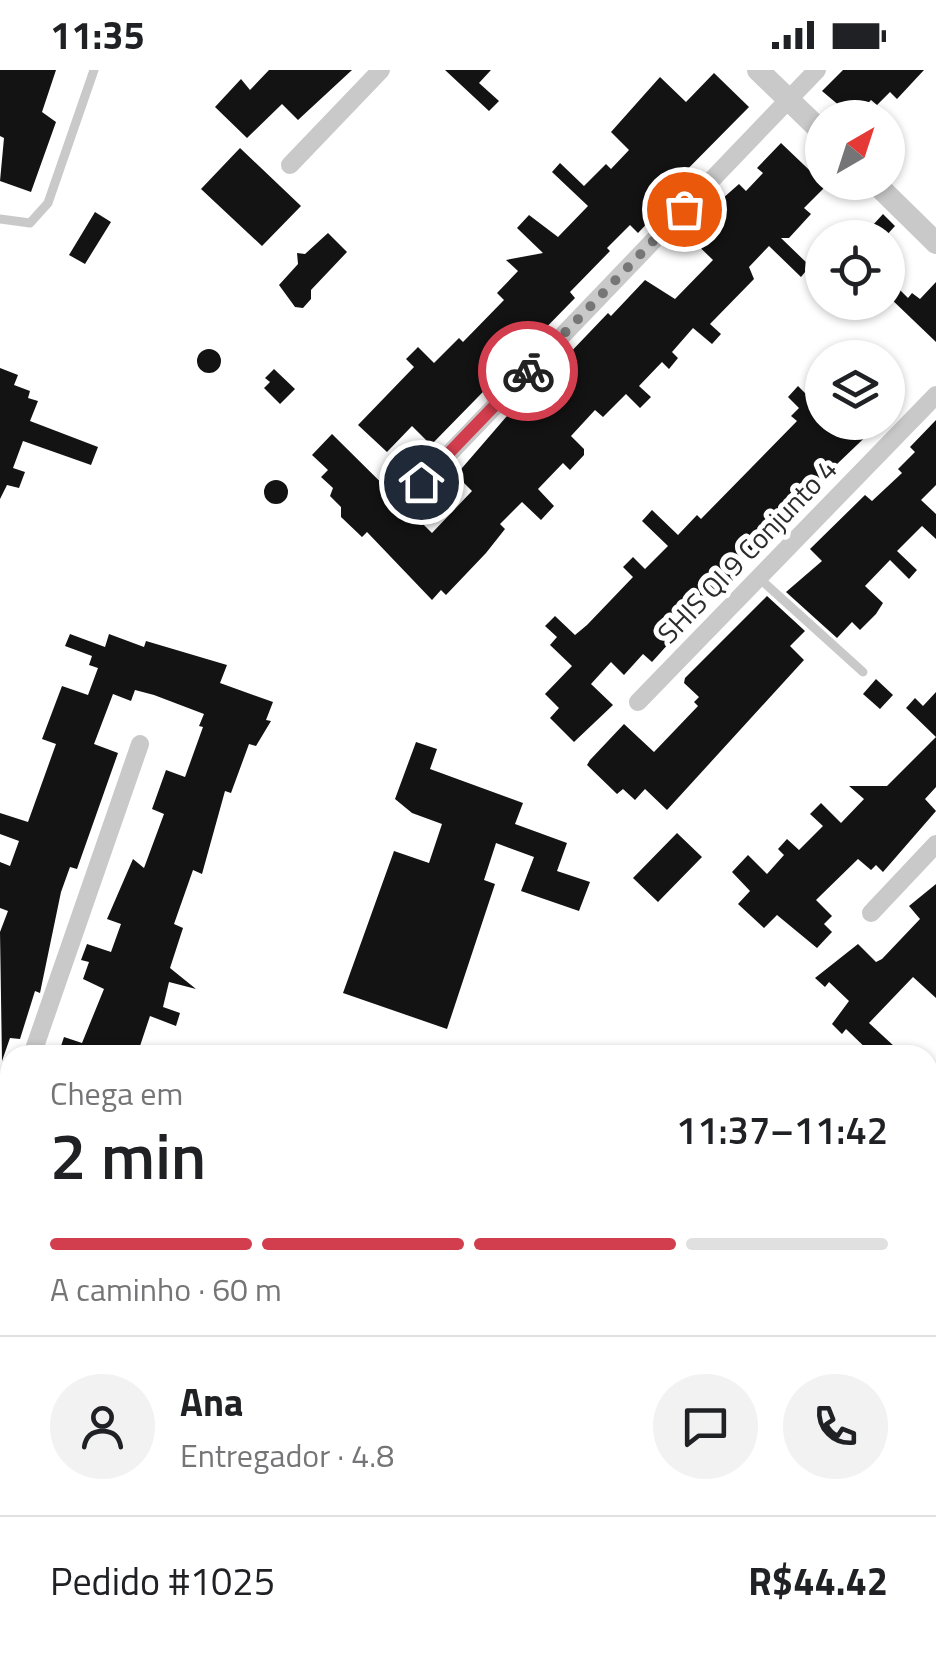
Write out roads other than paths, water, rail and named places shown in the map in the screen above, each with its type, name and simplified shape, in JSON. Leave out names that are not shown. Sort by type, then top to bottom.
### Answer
[{"type":"street","points":[[290,165],[381,70]]},
{"type":"street","points":[[758,70],[805,114]]},
{"type":"street","points":[[421,482],[817,70]]},
{"type":"street","points":[[892,200],[936,243]]},
{"type":"street","name":"SHIS QI 9 Conjunto 4","points":[[638,702],[936,395]]},
{"type":"street","points":[[35,1045],[140,744]]},
{"type":"street","points":[[870,912],[936,844]]},
{"type":"lane","points":[[0,219],[30,223],[48,203],[94,70]]},
{"type":"lane","points":[[759,578],[863,672]]}]
